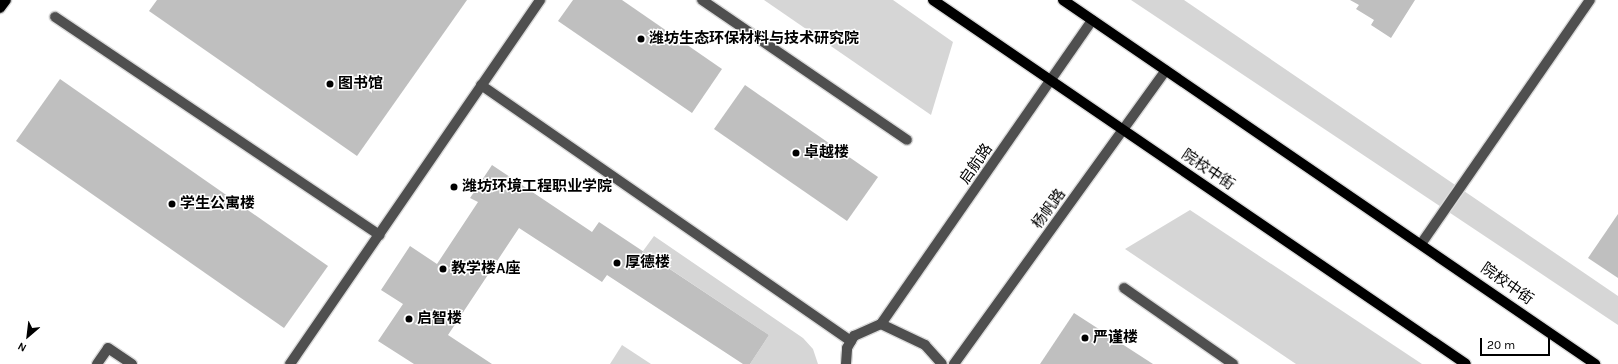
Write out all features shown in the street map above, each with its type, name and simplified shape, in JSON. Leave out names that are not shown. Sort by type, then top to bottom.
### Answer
[{"type":"main road","points":[[0,8],[6,0]]},
{"type":"main road","name":"院校中街","points":[[933,0],[1466,364]]},
{"type":"main road","name":"院校中街","points":[[1063,0],[1595,364]]},
{"type":"lane","points":[[290,364],[540,0]]},
{"type":"lane","points":[[702,0],[907,140]]},
{"type":"lane","points":[[1421,244],[1590,0]]},
{"type":"lane","points":[[55,17],[379,234]]},
{"type":"lane","name":"启航路","points":[[881,324],[1052,82],[1092,20]]},
{"type":"lane","name":"杨帆路","points":[[954,364],[1125,131],[1166,70]]},
{"type":"lane","points":[[481,85],[851,341]]},
{"type":"lane","points":[[1124,288],[1233,364]]},
{"type":"lane","points":[[846,364],[847,348],[851,341],[867,328],[881,324],[925,345],[942,364]]},
{"type":"lane","points":[[97,364],[108,348],[132,364]]},
{"type":"shaded area","points":[[764,0],[893,0],[953,42],[931,115]]},
{"type":"shaded area","points":[[1131,0],[1184,0],[1618,296],[1618,325]]},
{"type":"shaded area","points":[[1190,210],[1422,364],[1296,364],[1125,249]]},
{"type":"shaded area","points":[[654,236],[803,338],[813,349],[818,364],[750,364],[769,335],[643,251]]},
{"type":"shaded area","points":[[622,345],[651,364],[610,364]]},
{"type":"building","name":"图书馆","points":[[157,0],[467,0],[357,156],[149,11]]},
{"type":"building","points":[[573,0],[622,0],[722,69],[692,113],[558,21]]},
{"type":"building","points":[[1350,0],[1415,0],[1391,38],[1371,25],[1374,20],[1356,9],[1359,5]]},
{"type":"building","name":"学生公寓楼","points":[[60,79],[328,266],[284,328],[16,141]]},
{"type":"building","name":"卓越楼","points":[[745,85],[878,177],[847,221],[714,129]]},
{"type":"building","name":"教学楼A座","points":[[492,165],[592,232],[599,222],[769,335],[750,364],[743,364],[607,275],[602,282],[519,228],[448,335],[492,364],[414,364],[378,341],[403,304],[381,290],[410,246],[437,264],[478,202],[470,198]]},
{"type":"building","points":[[1618,214],[1618,278],[1588,258]]},
{"type":"building","name":"严谨楼","points":[[1074,313],[1153,364],[1040,364]]},
{"type":"place","name":"潍坊生态环保材料与技术研究院","points":[[641,39]]},
{"type":"place","name":"图书馆","points":[[330,84]]},
{"type":"place","name":"卓越楼","points":[[796,153]]},
{"type":"place","name":"潍坊环境工程职业学院","points":[[454,187]]},
{"type":"place","name":"学生公寓楼","points":[[172,204]]},
{"type":"place","name":"厚德楼","points":[[617,263]]},
{"type":"place","name":"教学楼A座","points":[[443,269]]},
{"type":"place","name":"启智楼","points":[[409,319]]},
{"type":"place","name":"严谨楼","points":[[1085,338]]}]
